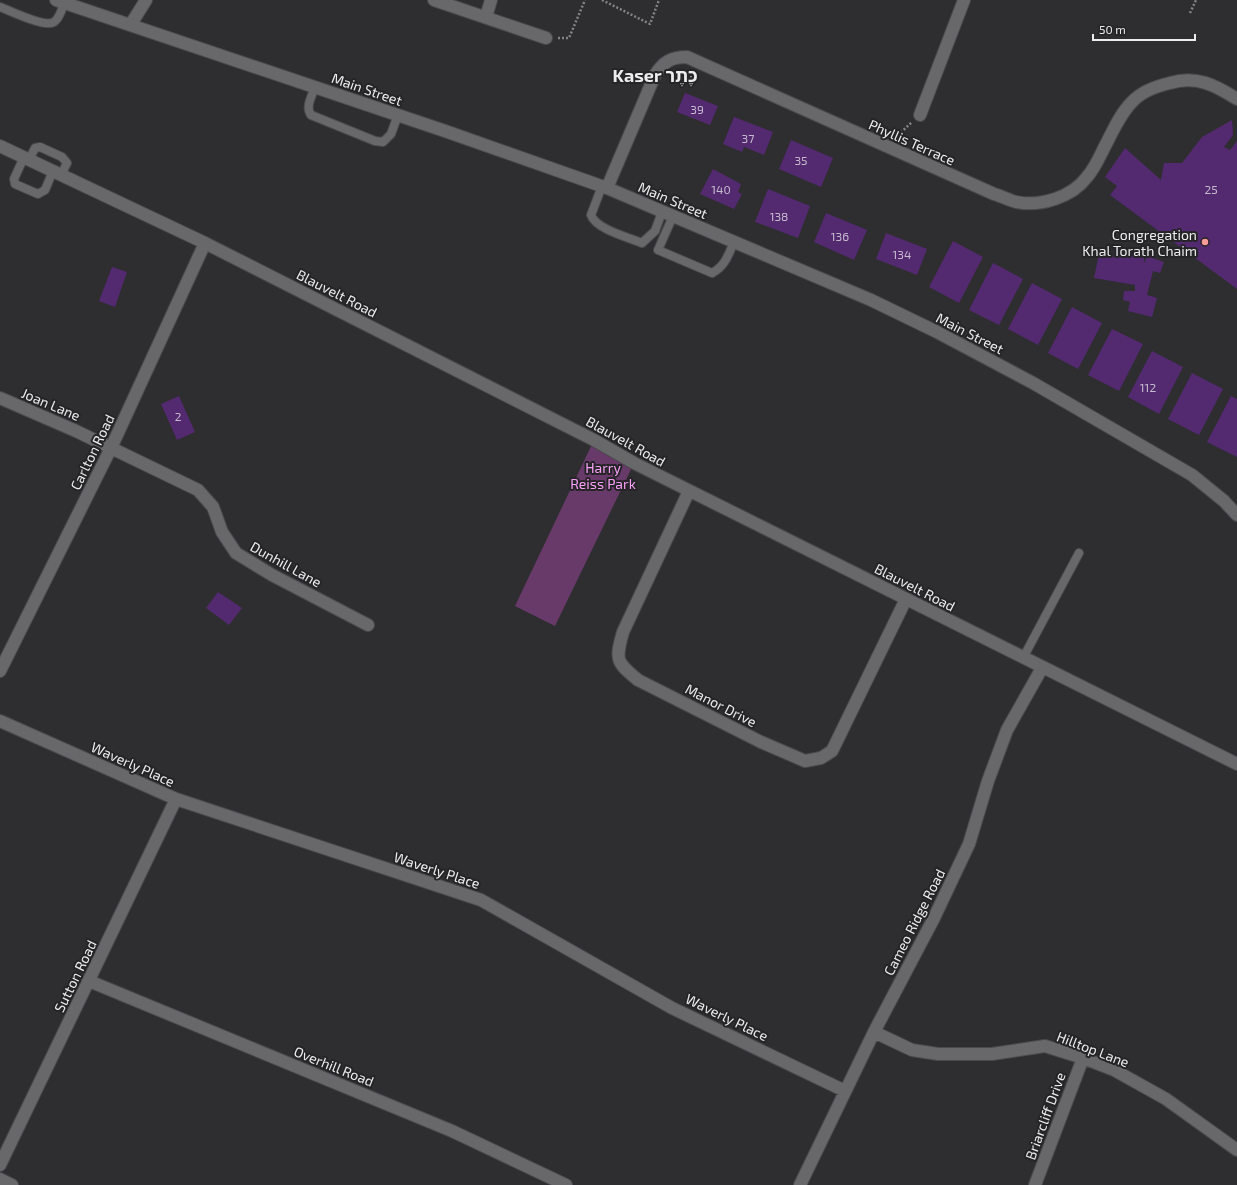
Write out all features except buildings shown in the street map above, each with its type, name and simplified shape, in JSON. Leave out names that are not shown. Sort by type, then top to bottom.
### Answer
[{"type":"street","points":[[131,24],[146,0]]},
{"type":"street","points":[[434,0],[546,38]]},
{"type":"street","points":[[486,17],[491,0]]},
{"type":"street","points":[[920,115],[964,0]]},
{"type":"street","name":"Main Street","points":[[60,1],[398,115],[604,187],[871,300],[937,332],[1033,383],[1192,475],[1224,501],[1237,515]]},
{"type":"street","name":"Phyllis Terrace","points":[[604,187],[654,75],[669,59],[678,57],[687,57],[885,147],[994,194],[1017,202],[1038,204],[1055,199],[1073,191],[1087,178],[1120,117],[1132,101],[1141,95],[1162,84],[1182,79],[1203,81],[1237,99]]},
{"type":"street","name":"Blauvelt Road","points":[[0,146],[205,242],[588,436],[634,463],[689,491],[1237,764]]},
{"type":"street","name":"Carlton Road","points":[[0,671],[111,448],[205,242]]},
{"type":"street","name":"Joan Lane","points":[[0,398],[111,448]]},
{"type":"street","name":"Dunhill Lane","points":[[111,448],[198,490],[213,507],[222,532],[236,554],[272,575],[368,625]]},
{"type":"street","name":"Manor Drive","points":[[689,491],[623,632],[618,650],[621,666],[638,680],[761,742],[805,761],[821,758],[832,751],[906,599]]},
{"type":"street","name":"Cameo Ridge Road","points":[[800,1185],[874,1032],[934,918],[969,844],[988,781],[1007,730],[1042,668]]},
{"type":"street","name":"Waverly Place","points":[[0,721],[176,799],[481,900],[672,1008],[845,1091]]},
{"type":"street","name":"Sutton Road","points":[[0,1165],[176,799]]},
{"type":"street","name":"Overhill Road","points":[[89,981],[452,1131],[566,1185]]},
{"type":"street","name":"Hilltop Lane","points":[[874,1032],[912,1050],[938,1054],[992,1054],[1045,1046],[1082,1058],[1114,1070],[1166,1098],[1237,1150]]},
{"type":"street","name":"Briarcliff Drive","points":[[1035,1185],[1082,1058]]},
{"type":"street","points":[[0,1179],[12,1185]]},
{"type":"lane","points":[[0,7],[46,24],[55,22],[59,18],[60,1]]},
{"type":"lane","points":[[315,87],[308,106],[308,111],[311,115],[375,141],[383,142],[391,134],[398,115]]},
{"type":"lane","points":[[40,147],[62,157],[67,163],[57,173],[45,190],[38,194],[15,184],[14,179],[35,148],[40,147]]},
{"type":"lane","points":[[604,187],[591,215],[593,221],[610,230],[642,243],[655,231],[667,214]]},
{"type":"lane","points":[[667,214],[658,250],[696,267],[712,273],[720,268],[726,262],[734,242]]},
{"type":"lane","points":[[1022,658],[1079,553]]},
{"type":"path","points":[[546,38],[569,38],[585,0]]},
{"type":"path","points":[[602,0],[650,24],[659,0]]},
{"type":"path","points":[[1190,13],[1196,0]]},
{"type":"path","points":[[885,147],[920,115]]},
{"type":"green space","name":"Harry Reiss Park","points":[[594,440],[634,463],[555,626],[515,606]]},
{"type":"place","name":"Congregation Khal Torath Chaim","points":[[1205,242]]},
{"type":"district","name":"Kaser כֶּתֶר","points":[[655,75]]}]
